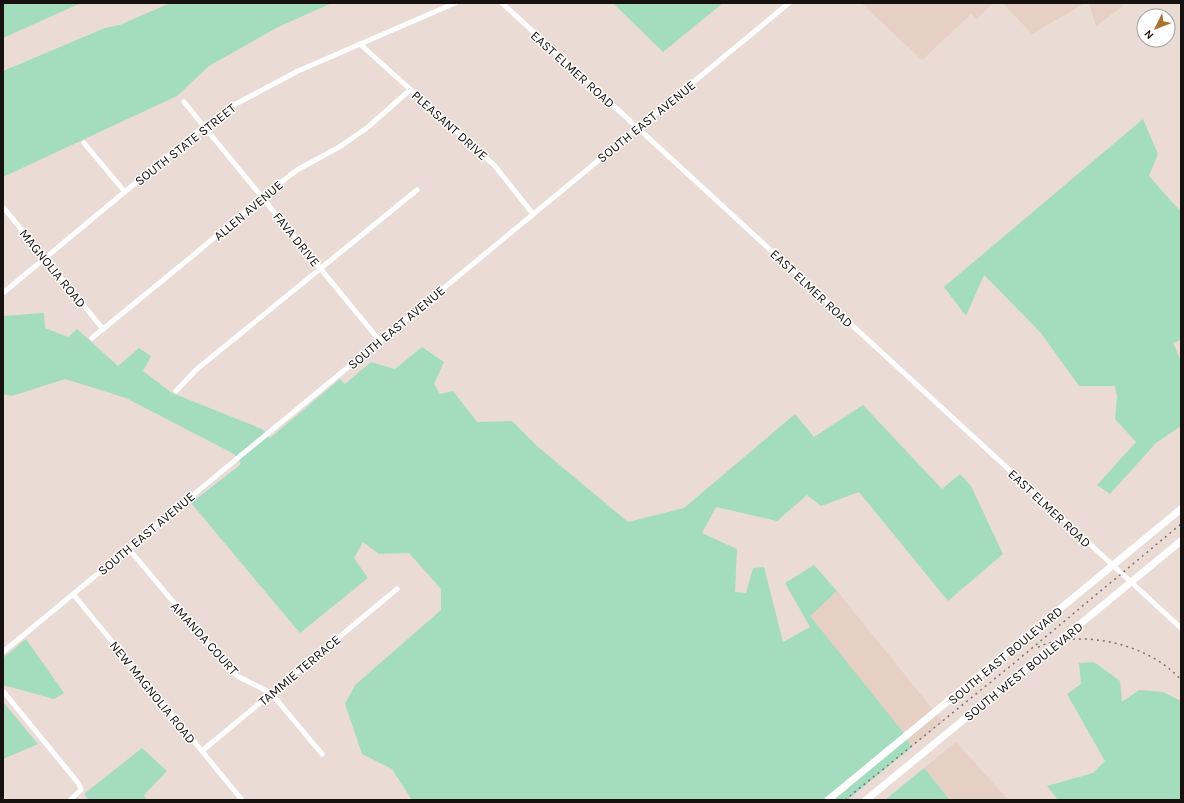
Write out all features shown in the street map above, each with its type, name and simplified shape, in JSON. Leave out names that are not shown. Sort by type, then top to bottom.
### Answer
[{"type":"main road","name":"SOUTH EAST BOULEVARD","points":[[828,800],[1181,509]]},
{"type":"main road","name":"SOUTH WEST BOULEVARD","points":[[866,800],[1181,541]]},
{"type":"street","name":"SOUTH STATE STREET","points":[[3,293],[204,126],[246,97],[304,68],[455,3]]},
{"type":"street","name":"EAST ELMER ROAD","points":[[502,3],[1181,628]]},
{"type":"street","name":"SOUTH EAST AVENUE","points":[[3,652],[789,3]]},
{"type":"street","name":"PLEASANT DRIVE","points":[[360,44],[495,166],[533,214]]},
{"type":"street","name":"ALLEN AVENUE","points":[[92,338],[219,235],[262,197],[297,170],[341,146],[368,127],[410,90]]},
{"type":"street","name":"FAVA DRIVE","points":[[184,102],[379,340]]},
{"type":"street","points":[[84,143],[125,192]]},
{"type":"street","points":[[176,391],[205,363],[418,190]]},
{"type":"street","name":"MAGNOLIA ROAD","points":[[3,207],[103,329]]},
{"type":"street","name":"AMANDA COURT","points":[[128,548],[237,676],[271,693],[322,754]]},
{"type":"street","name":"TAMMIE TERRACE","points":[[202,751],[397,589]]},
{"type":"street","name":"NEW MAGNOLIA ROAD","points":[[73,594],[242,800]]},
{"type":"street","points":[[3,691],[80,787],[81,790],[70,800]]},
{"type":"shaded area","points":[[861,3],[993,3],[976,19],[971,14],[922,60]]},
{"type":"shaded area","points":[[1003,3],[1085,3],[1032,34]]},
{"type":"shaded area","points":[[1089,3],[1121,3],[1123,6],[1096,26]]},
{"type":"shaded area","points":[[837,591],[943,722],[912,747],[903,732],[809,615]]},
{"type":"shaded area","points":[[957,741],[1008,800],[950,800],[924,768]]},
{"type":"green space","points":[[3,3],[81,3],[3,38]]},
{"type":"green space","points":[[170,3],[332,3],[278,27],[209,66],[177,96],[3,177],[3,71],[105,28],[120,25]]},
{"type":"green space","points":[[613,3],[723,3],[663,52]]},
{"type":"green space","points":[[1143,119],[1158,154],[1149,176],[1181,212],[1181,340],[1173,343],[1181,361],[1181,426],[1156,443],[1110,494],[1097,485],[1136,442],[1115,419],[1117,397],[1115,386],[1079,386],[1041,333],[984,275],[966,316],[944,287]]},
{"type":"green space","points":[[44,313],[45,328],[68,337],[77,329],[118,366],[139,348],[151,356],[143,371],[172,393],[262,429],[270,438],[340,379],[345,384],[371,362],[395,369],[422,347],[444,362],[434,384],[440,394],[453,391],[477,422],[512,421],[537,446],[628,522],[684,508],[795,414],[814,437],[863,405],[942,489],[960,474],[971,486],[1003,554],[948,601],[859,492],[821,506],[807,495],[777,521],[716,507],[702,533],[737,549],[735,592],[746,593],[753,568],[764,567],[783,642],[810,627],[785,583],[814,565],[837,591],[810,616],[903,732],[912,747],[847,800],[412,800],[392,769],[362,754],[345,704],[355,685],[441,610],[441,589],[409,553],[379,554],[363,542],[354,558],[368,578],[300,633],[191,503],[241,464],[234,454],[126,398],[65,379],[12,396],[3,394],[3,316]]},
{"type":"green space","points":[[26,639],[64,693],[54,699],[3,685],[3,658]]},
{"type":"green space","points":[[1094,662],[1120,681],[1122,702],[1139,690],[1163,692],[1181,701],[1181,800],[1058,800],[1047,786],[1093,773],[1105,761],[1067,694],[1081,684],[1079,663]]},
{"type":"green space","points":[[3,702],[38,744],[3,759]]},
{"type":"green space","points":[[142,748],[167,771],[144,795],[147,800],[89,800],[84,794]]},
{"type":"green space","points":[[924,768],[950,800],[885,800]]},
{"type":"railway","points":[[845,800],[1013,664],[1181,524]]},
{"type":"railway","points":[[1038,647],[1055,641],[1074,639],[1114,643],[1152,657],[1168,667],[1181,680]]}]
